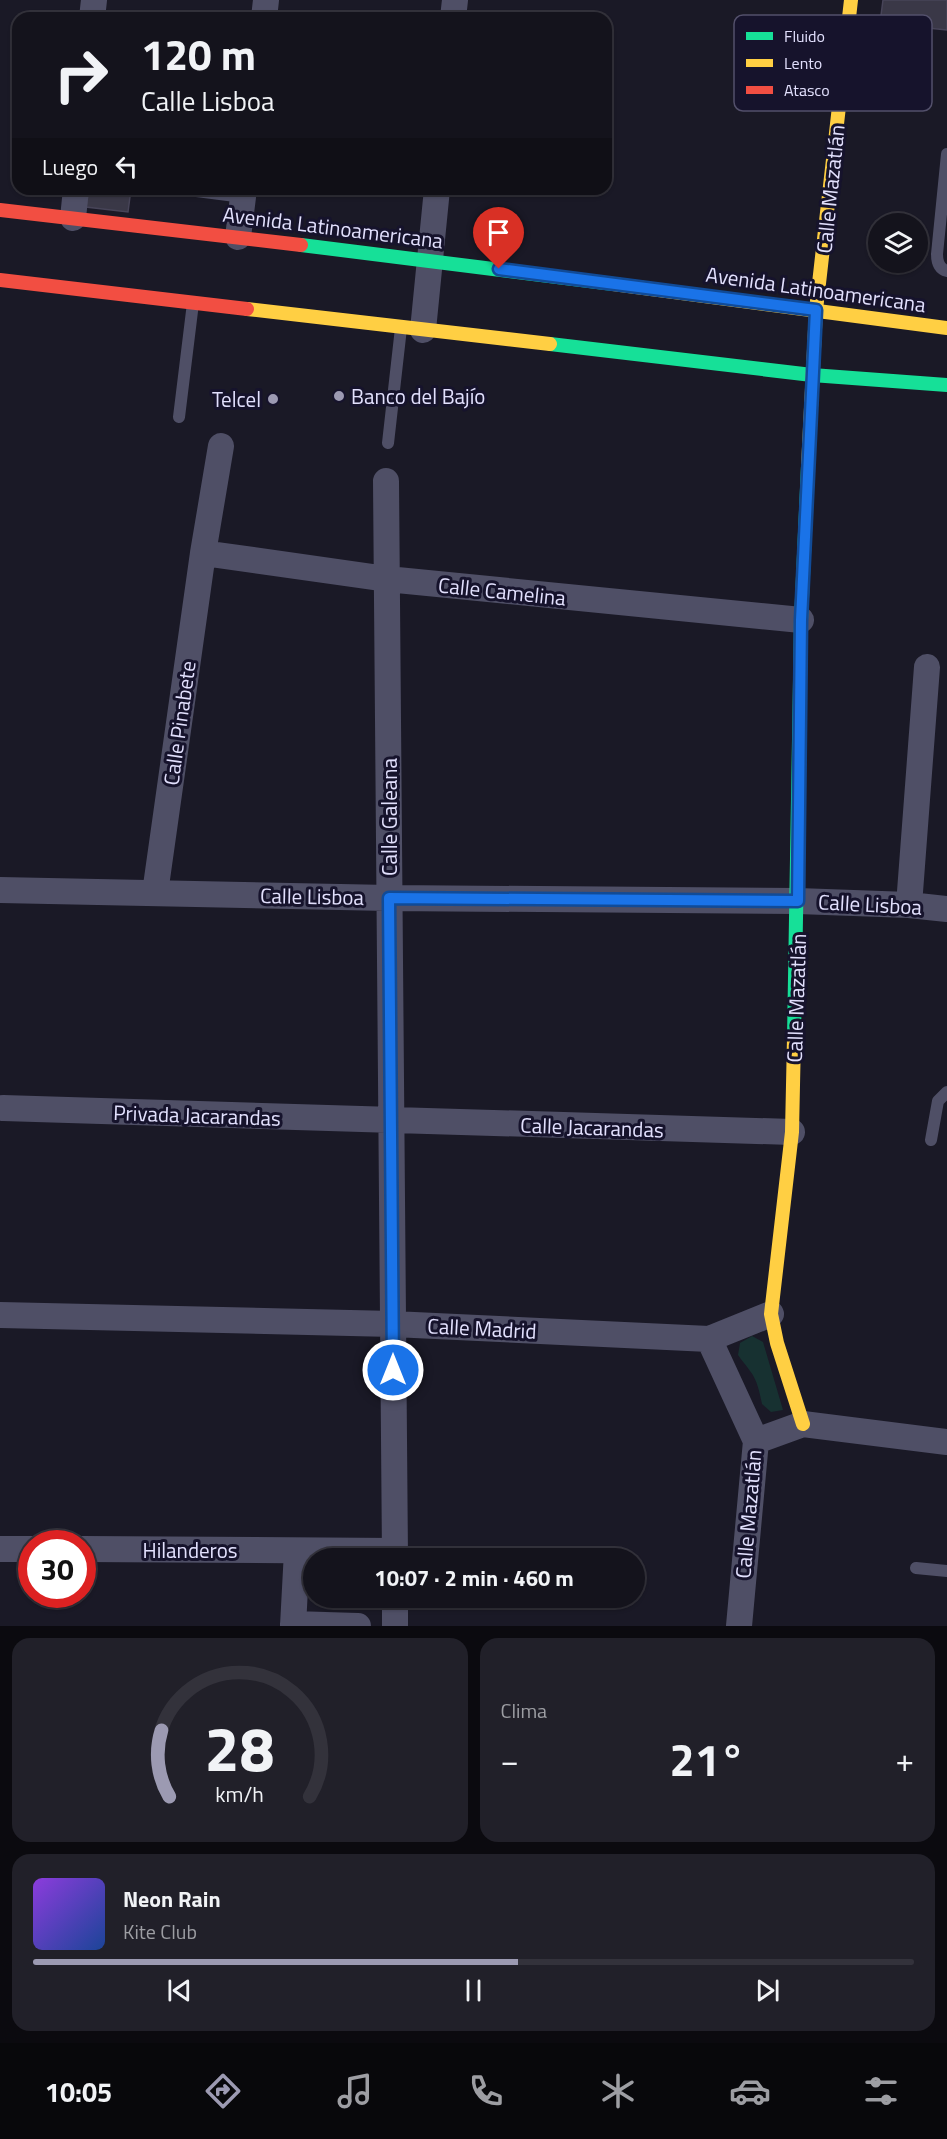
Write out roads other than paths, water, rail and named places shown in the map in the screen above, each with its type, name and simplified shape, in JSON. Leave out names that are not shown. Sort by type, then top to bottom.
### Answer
[{"type":"main road","name":"Calle Mazatlán","points":[[849,15],[851,0]]},
{"type":"main road","name":"Calle Mazatlán","points":[[771,1314],[792,1132],[798,901],[801,620],[812,375],[816,310],[838,111]]},
{"type":"main road","name":"Avenida Latinoamericana","points":[[0,210],[431,260],[947,328]]},
{"type":"main road","points":[[0,279],[812,375],[947,385]]},
{"type":"main road","points":[[771,1314],[777,1343],[803,1424]]},
{"type":"street","points":[[73,218],[75,195]]},
{"type":"street","points":[[238,237],[243,195]]},
{"type":"street","points":[[412,329],[431,260],[436,195]]},
{"type":"street","name":"Calle Pinabete","points":[[155,893],[203,554],[221,446]]},
{"type":"street","name":"Calle Galeana","points":[[386,481],[395,1548]]},
{"type":"street","name":"Calle Camelina","points":[[203,554],[387,579],[801,620]]},
{"type":"street","points":[[909,905],[927,667]]},
{"type":"street","name":"Calle Lisboa","points":[[0,890],[389,898],[798,901],[909,905],[947,909]]},
{"type":"street","name":"Privada Jacarandas","points":[[3,1108],[391,1122]]},
{"type":"street","name":"Calle Jacarandas","points":[[391,1122],[792,1132]]},
{"type":"street","name":"Calle Madrid","points":[[0,1315],[393,1324],[709,1339],[771,1314]]},
{"type":"street","name":"Calle Mazatlán","points":[[709,1339],[756,1442],[739,1626]]},
{"type":"street","points":[[756,1442],[803,1424],[947,1442]]},
{"type":"street","points":[[0,1549],[18,1549]]},
{"type":"street","name":"Hilanderos","points":[[96,1549],[303,1551]]},
{"type":"street","points":[[297,1551],[293,1625],[358,1626]]},
{"type":"street","points":[[395,1608],[395,1626]]},
{"type":"lane","points":[[947,154],[937,263],[947,271]]},
{"type":"lane","points":[[179,417],[193,303]]},
{"type":"lane","points":[[388,443],[412,329]]},
{"type":"lane","points":[[931,1140],[939,1101],[947,1092]]},
{"type":"lane","points":[[916,1568],[947,1571]]},
{"type":"place","name":"Banco del Bajío","points":[[339,396]]},
{"type":"place","name":"Telcel","points":[[273,399]]}]
